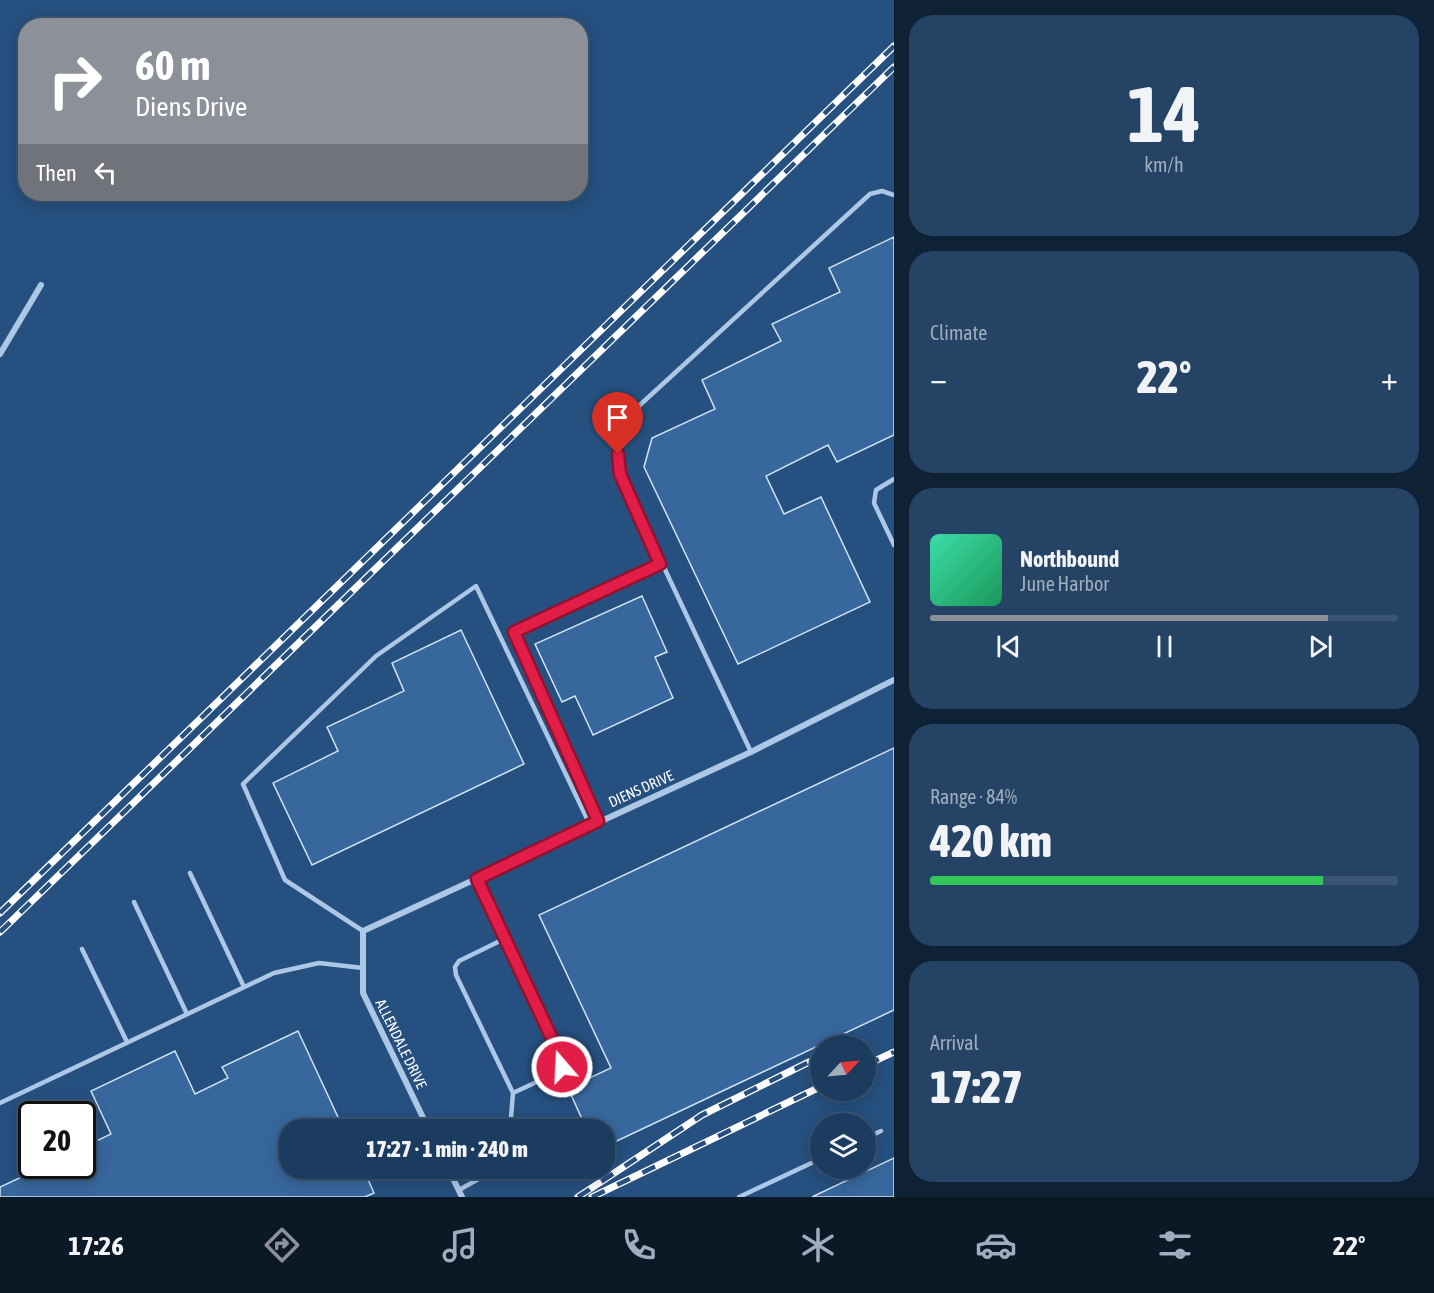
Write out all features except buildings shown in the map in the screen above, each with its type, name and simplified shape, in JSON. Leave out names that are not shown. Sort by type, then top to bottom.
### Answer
[{"type":"street","points":[[0,354],[41,285]]},
{"type":"street","name":"DIENS DRIVE","points":[[363,931],[751,752],[894,680]]},
{"type":"street","name":"ALLENDALE DRIVE","points":[[363,931],[363,993],[424,1119]]},
{"type":"street","points":[[454,1179],[462,1197]]},
{"type":"lane","points":[[751,752],[660,564],[620,474],[618,441],[624,426],[641,404],[870,194],[882,191],[894,195]]},
{"type":"lane","points":[[894,479],[876,490],[873,503],[894,545]]},
{"type":"lane","points":[[598,821],[514,632],[660,564]]},
{"type":"lane","points":[[363,931],[285,880],[243,783],[376,656],[476,586],[590,825]]},
{"type":"lane","points":[[190,873],[244,987]]},
{"type":"lane","points":[[477,879],[563,1062],[560,1071],[513,1093]]},
{"type":"lane","points":[[134,902],[187,1014]]},
{"type":"lane","points":[[506,938],[459,961],[455,967],[456,975],[513,1093],[511,1119]]},
{"type":"lane","points":[[82,949],[128,1042]]},
{"type":"lane","points":[[0,1103],[274,973],[310,964],[363,968]]},
{"type":"lane","points":[[876,1133],[881,1131]]},
{"type":"lane","points":[[739,1197],[810,1164]]},
{"type":"lane","points":[[459,1190],[478,1179]]},
{"type":"railway","points":[[0,913],[894,46]]},
{"type":"railway","points":[[0,932],[894,67]]},
{"type":"railway","points":[[876,1060],[894,1052]]},
{"type":"railway","points":[[578,1197],[702,1115],[809,1062]]},
{"type":"railway","points":[[592,1197],[810,1092]]},
{"type":"route","points":[[562,1067],[563,1062],[477,879],[598,821],[514,632],[660,564],[620,474],[618,454]]}]
